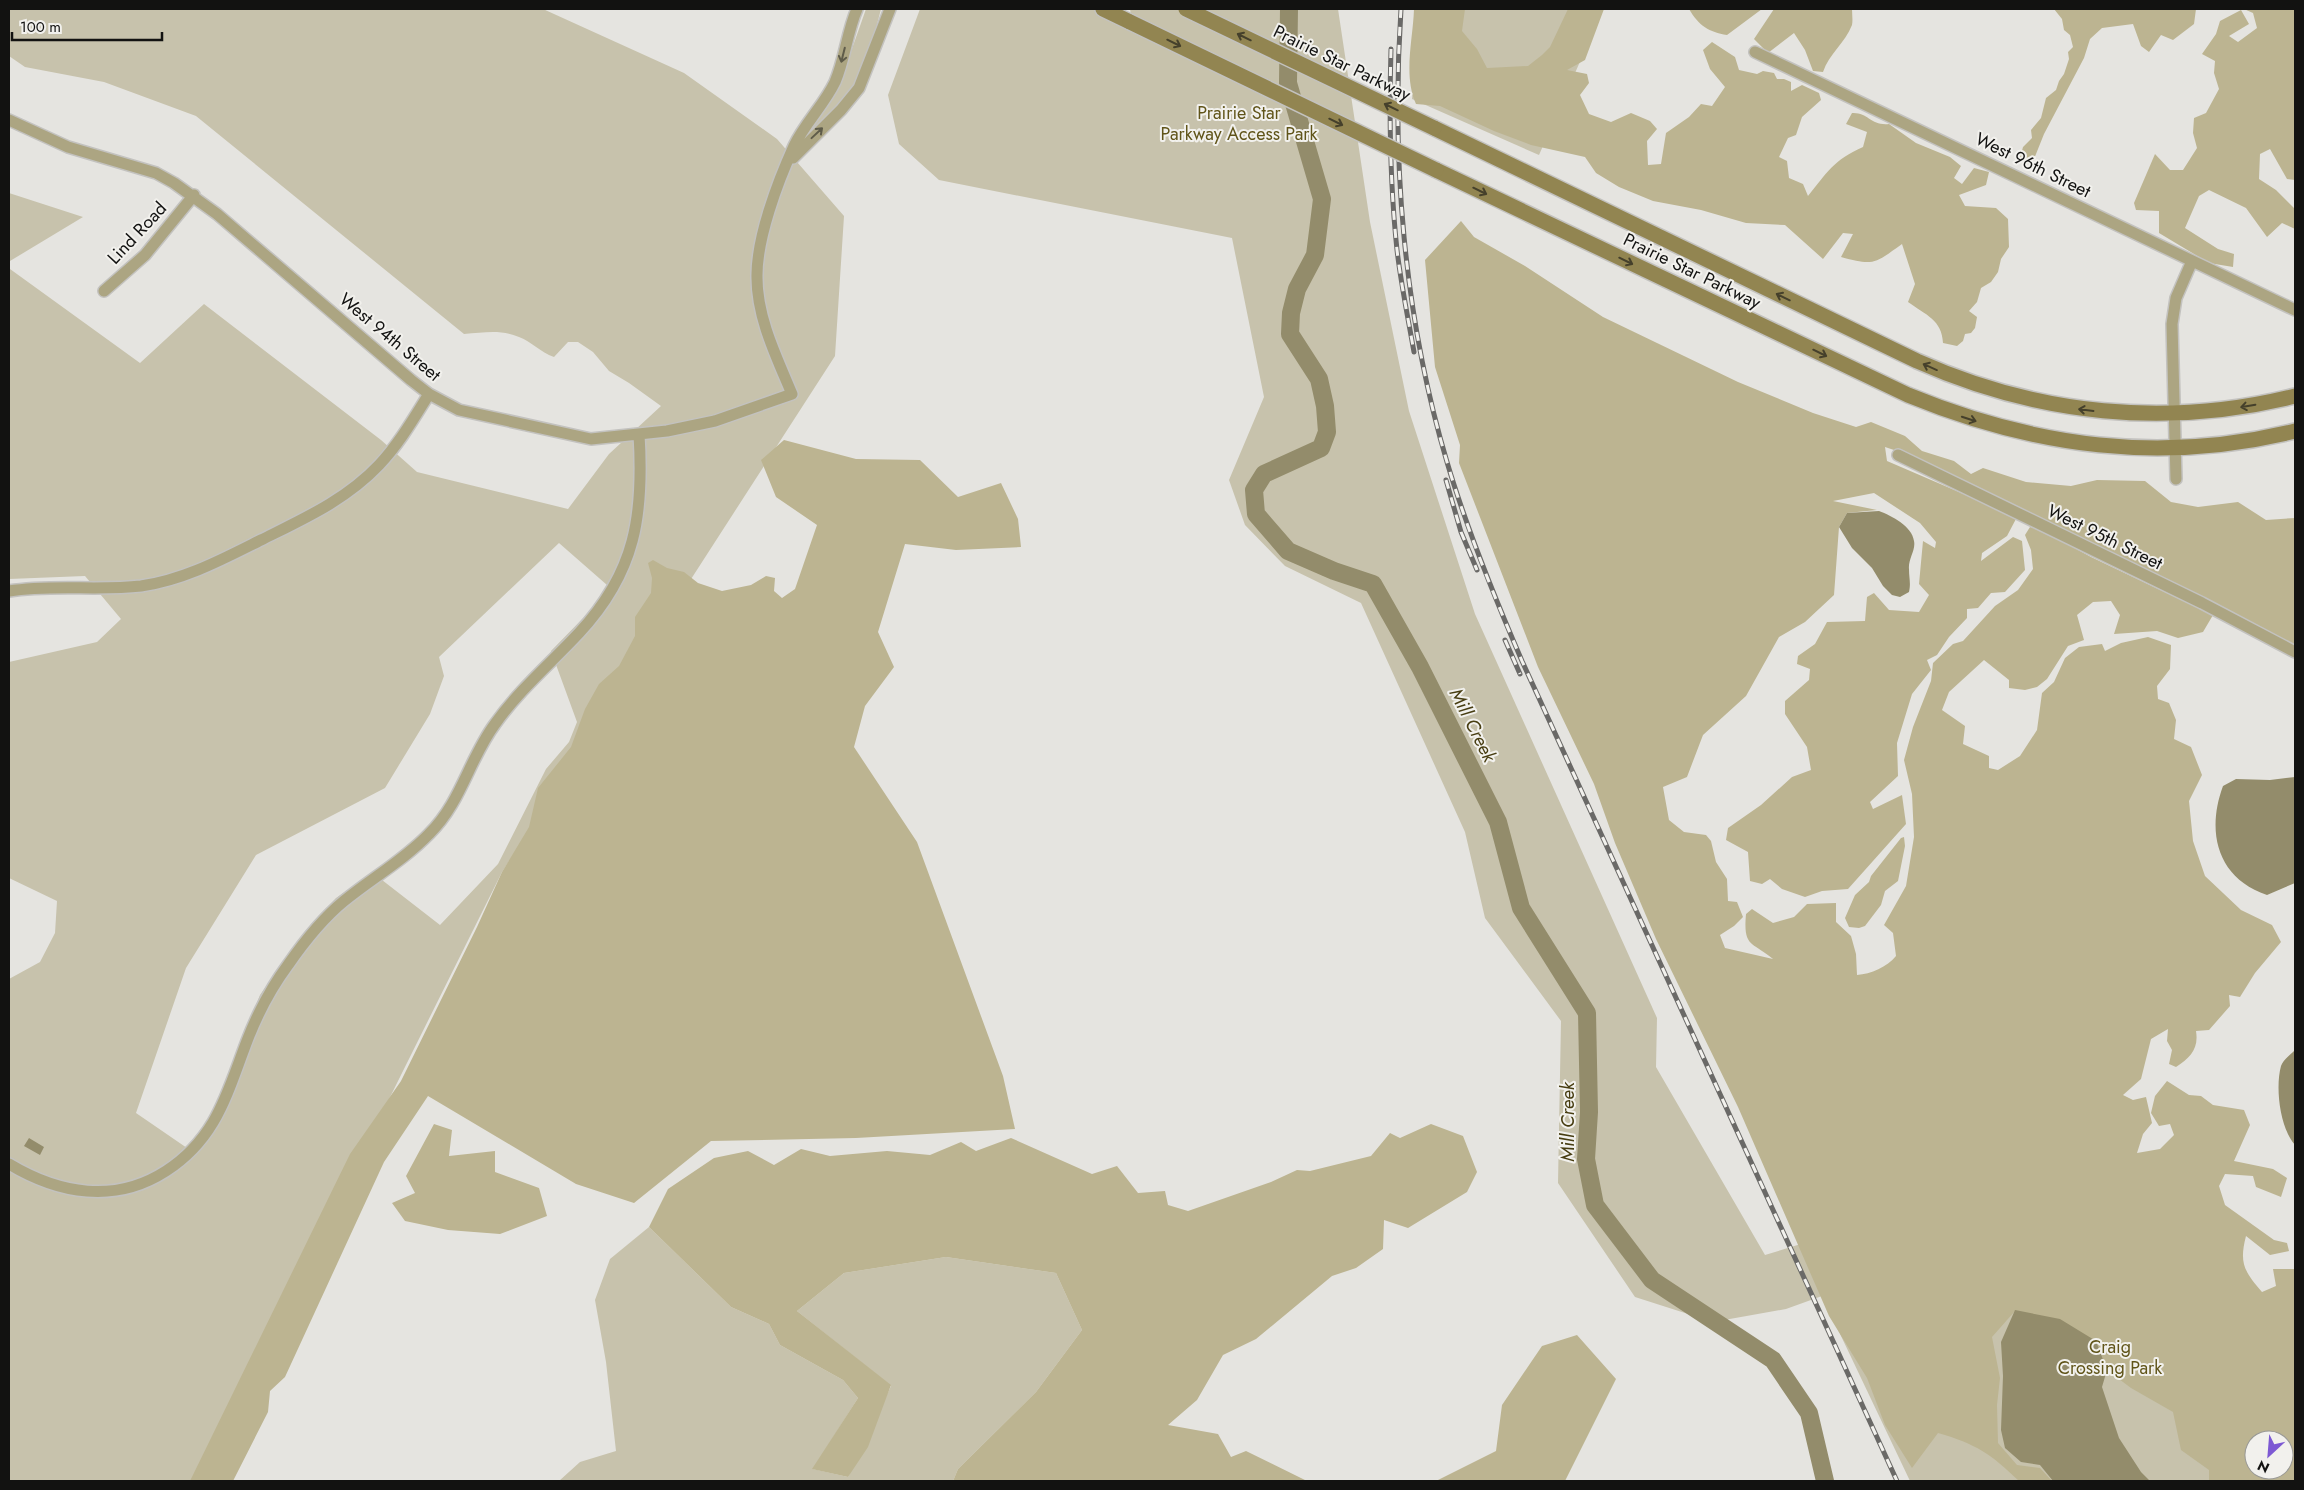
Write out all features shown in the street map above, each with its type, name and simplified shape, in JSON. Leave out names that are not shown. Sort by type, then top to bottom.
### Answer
[{"type":"main road","name":"Prairie Star Parkway","points":[[1103,9],[1908,396],[1951,412],[2004,429],[2061,441],[2132,448],[2174,449],[2239,443],[2295,431]]},
{"type":"main road","name":"Prairie Star Parkway","points":[[1186,9],[1943,372],[2000,393],[2070,408],[2137,414],[2210,412],[2293,401]]},
{"type":"street","points":[[785,170],[794,145],[835,81],[857,9]]},
{"type":"street","points":[[785,170],[798,151],[841,110],[859,88],[889,10]]},
{"type":"street","name":"West 96th Street","points":[[1755,52],[2295,310]]},
{"type":"street","name":"West 94th Street","points":[[9,120],[68,147],[156,173],[194,195],[430,394],[459,410],[591,439],[668,431],[715,421],[792,394],[764,322],[757,278],[767,216],[785,170]]},
{"type":"street","name":"Lind Road","points":[[104,292],[145,254],[194,195]]},
{"type":"street","points":[[2176,479],[2172,318],[2176,298],[2192,261]]},
{"type":"street","points":[[9,591],[49,586],[143,586],[176,578],[234,554],[322,510],[363,480],[394,447],[430,394]]},
{"type":"street","points":[[9,1164],[45,1183],[66,1189],[107,1191],[147,1181],[166,1171],[193,1150],[204,1137],[223,1107],[258,1015],[271,991],[300,948],[319,924],[343,902],[432,832],[450,810],[494,724],[580,632],[612,591],[623,568],[638,518],[641,473],[639,434]]},
{"type":"street","name":"West 95th Street","points":[[1898,454],[2202,603],[2295,652]]},
{"type":"green space","points":[[9,9],[543,9],[684,73],[777,139],[844,216],[835,356],[502,872],[199,1481],[9,1481],[9,979],[40,962],[55,933],[57,901],[9,878],[9,662],[97,642],[121,619],[85,576],[9,579],[9,193],[83,217],[10,261],[10,269],[140,363],[204,304],[381,440],[417,472],[568,509],[609,454],[661,406],[609,371],[593,352],[578,342],[568,342],[554,357],[524,339],[505,333],[464,334],[196,116],[104,82],[25,67],[9,56]],"holes":[[[559,543],[607,585],[591,610],[551,651],[577,722],[569,742],[546,769],[498,864],[440,925],[373,873],[336,898],[299,939],[260,995],[212,1117],[187,1148],[136,1113],[186,968],[256,855],[385,788],[430,714],[444,676],[439,657]]]},
{"type":"green space","points":[[866,9],[881,9],[869,53],[859,79],[848,97],[803,144],[801,142],[842,77]]},
{"type":"green space","name":"Prairie Star Parkway Access Park","points":[[920,9],[1103,9],[1131,15],[1130,9],[1338,9],[1370,222],[1409,411],[1475,614],[1657,1018],[1656,1067],[1765,1255],[1830,1235],[1915,1214],[2295,1420],[2295,1481],[1910,1481],[1822,1296],[1786,1309],[1713,1322],[1635,1297],[1558,1183],[1561,1021],[1485,918],[1465,832],[1361,603],[1285,566],[1245,525],[1229,480],[1264,397],[1232,238],[939,180],[899,144],[888,95]]},
{"type":"green space","points":[[1414,9],[1465,9],[1462,31],[1477,49],[1487,68],[1528,66],[1550,47],[1568,9],[1604,9],[1585,60],[1567,70],[1587,74],[1589,83],[1580,95],[1589,114],[1611,122],[1631,113],[1650,121],[1657,129],[1647,141],[1648,165],[1661,164],[1666,133],[1689,117],[1701,104],[1712,106],[1725,87],[1710,69],[1703,50],[1712,42],[1735,57],[1739,70],[1757,74],[1763,71],[1774,73],[1777,79],[1791,82],[1791,91],[1802,85],[1819,93],[1821,100],[1802,117],[1796,135],[1788,138],[1779,157],[1787,161],[1789,178],[1803,184],[1808,196],[1837,162],[1863,147],[1867,132],[1846,124],[1852,113],[1857,113],[1878,123],[1889,124],[1916,143],[1950,157],[1961,166],[1954,178],[1962,184],[1974,168],[1989,172],[1986,185],[1959,195],[1965,206],[1996,208],[2008,219],[2009,247],[2001,259],[1998,272],[1991,282],[1981,288],[1977,302],[1969,311],[1977,317],[1975,328],[1971,333],[1965,334],[1963,341],[1957,346],[1943,343],[1940,329],[1936,323],[1908,302],[1915,284],[1902,244],[1879,259],[1861,262],[1841,257],[1853,234],[1843,233],[1823,259],[1785,225],[1746,223],[1701,210],[1653,201],[1619,187],[1596,173],[1585,157],[1531,145],[1494,131],[1440,106],[1416,104],[1412,93],[1409,69]]},
{"type":"green space","points":[[1420,9],[1597,9],[1586,48],[1539,155],[1412,99]]},
{"type":"green space","points":[[1689,9],[1762,9],[1727,35],[1705,27]]},
{"type":"green space","points":[[1774,9],[1852,9],[1852,25],[1823,72],[1813,71],[1805,50],[1794,33],[1768,53],[1754,39]]},
{"type":"green space","points":[[2054,9],[2196,9],[2194,24],[2173,40],[2161,35],[2149,52],[2141,46],[2133,24],[2102,28],[2090,39],[2084,58],[2044,134],[2032,164],[2022,163],[2020,158],[2023,147],[2032,138],[2031,130],[2041,118],[2046,98],[2056,90],[2064,74],[2069,59],[2068,52],[2073,47],[2070,35],[2064,30],[2062,19]]},
{"type":"green space","points":[[2244,9],[2295,9],[2295,180],[2287,179],[2270,149],[2260,154],[2259,179],[2276,190],[2295,209],[2295,229],[2282,223],[2267,237],[2246,208],[2209,190],[2199,196],[2185,228],[2218,249],[2234,254],[2233,267],[2209,263],[2159,233],[2159,211],[2136,210],[2134,203],[2155,154],[2170,170],[2183,170],[2197,148],[2193,133],[2194,118],[2206,113],[2219,89],[2214,73],[2215,61],[2202,54],[2216,34],[2220,21],[2241,10],[2249,24],[2229,36],[2238,42],[2257,28],[2253,13]]},
{"type":"green space","name":"Craig Crossing Park","points":[[1461,221],[1474,237],[1525,266],[1603,317],[1738,382],[1813,413],[1856,427],[1871,422],[1905,436],[1922,451],[1954,461],[1971,474],[1983,468],[2026,482],[2071,486],[2097,480],[2145,481],[2171,502],[2198,507],[2238,502],[2266,520],[2295,518],[2295,646],[2240,616],[2175,587],[1900,452],[1885,447],[1887,461],[2017,517],[2007,536],[1982,553],[1981,561],[2013,537],[2022,541],[2025,570],[2005,592],[1991,593],[1978,608],[1967,609],[1967,618],[1949,637],[1937,655],[1927,660],[1931,670],[1912,694],[1897,743],[1898,776],[1870,802],[1873,809],[1902,795],[1906,824],[1848,889],[1822,891],[1805,897],[1782,889],[1770,879],[1762,884],[1750,881],[1748,852],[1726,840],[1728,828],[1761,805],[1792,777],[1811,770],[1807,747],[1785,714],[1785,701],[1809,680],[1810,669],[1797,664],[1798,656],[1815,644],[1827,622],[1865,621],[1867,597],[1874,593],[1889,610],[1919,612],[1929,595],[1919,584],[1923,541],[1935,548],[1936,542],[1920,523],[1874,493],[1833,501],[1877,510],[1847,513],[1839,527],[1834,595],[1805,622],[1779,637],[1746,696],[1703,735],[1687,777],[1663,787],[1669,820],[1684,832],[1706,835],[1711,841],[1716,862],[1727,879],[1728,901],[1737,902],[1743,917],[1734,926],[1720,935],[1725,948],[1773,959],[1750,942],[1746,933],[1746,914],[1752,909],[1773,923],[1794,917],[1807,904],[1836,903],[1836,922],[1851,936],[1856,954],[1857,975],[1868,973],[1883,967],[1896,956],[1893,933],[1884,925],[1906,886],[1914,837],[1912,794],[1904,760],[1913,727],[1931,681],[1933,663],[1953,644],[1963,641],[1995,606],[2018,590],[2033,569],[2031,550],[2025,535],[2030,527],[2042,530],[2091,557],[2213,615],[2203,632],[2178,638],[2157,631],[2114,634],[2120,615],[2111,601],[2093,602],[2077,615],[2084,640],[2068,646],[2047,679],[2037,687],[2025,690],[2009,688],[2009,680],[1984,660],[1949,692],[1942,710],[1965,726],[1963,744],[1989,756],[1989,768],[1998,770],[2020,756],[2037,730],[2042,693],[2054,682],[2065,658],[2079,647],[2102,644],[2105,651],[2121,643],[2148,637],[2171,645],[2170,669],[2157,686],[2158,699],[2169,703],[2176,720],[2174,739],[2191,747],[2202,775],[2189,801],[2193,841],[2205,876],[2241,910],[2272,925],[2281,942],[2255,973],[2240,997],[2229,995],[2230,1006],[2209,1030],[2196,1031],[2195,1048],[2181,1064],[2176,1067],[2169,1064],[2172,1050],[2167,1041],[2168,1029],[2151,1039],[2141,1079],[2123,1095],[2133,1100],[2146,1097],[2152,1123],[2143,1134],[2137,1153],[2160,1149],[2174,1135],[2170,1124],[2159,1126],[2151,1113],[2155,1096],[2167,1081],[2189,1095],[2201,1096],[2213,1105],[2244,1110],[2250,1125],[2234,1161],[2273,1169],[2287,1178],[2281,1197],[2256,1187],[2253,1176],[2225,1174],[2219,1186],[2225,1205],[2274,1240],[2287,1243],[2289,1251],[2270,1255],[2246,1236],[2243,1260],[2247,1272],[2262,1292],[2276,1286],[2273,1269],[2295,1269],[2295,1481],[2209,1481],[2209,1470],[2181,1450],[2173,1412],[2131,1388],[2107,1370],[2096,1341],[2015,1311],[1992,1337],[2000,1378],[1997,1405],[1998,1443],[2017,1465],[2040,1468],[2052,1481],[2019,1481],[1982,1451],[1963,1441],[1938,1433],[1912,1468],[1885,1425],[1867,1378],[1829,1316],[1738,1107],[1656,939],[1615,843],[1594,784],[1538,667],[1459,463],[1460,445],[1435,367],[1425,260]]},
{"type":"green space","points":[[784,440],[856,459],[920,460],[958,497],[1001,483],[1018,519],[1021,547],[956,550],[905,544],[878,632],[894,667],[865,706],[854,747],[917,842],[1003,1076],[1015,1129],[856,1138],[711,1141],[634,1203],[576,1184],[428,1096],[384,1162],[285,1377],[270,1391],[268,1412],[233,1481],[190,1481],[350,1154],[401,1081],[502,872],[529,827],[538,788],[571,747],[585,709],[599,684],[619,666],[635,636],[635,617],[651,593],[652,578],[648,563],[653,560],[667,568],[684,572],[698,583],[722,591],[751,585],[766,576],[775,578],[774,591],[782,598],[795,589],[817,525],[776,497],[761,460]]},
{"type":"green space","points":[[1904,837],[1905,846],[1898,881],[1885,891],[1881,905],[1865,926],[1859,928],[1849,927],[1845,918],[1855,895],[1869,882],[1871,876],[1901,838]]},
{"type":"green space","points":[[434,1124],[452,1130],[449,1156],[495,1151],[495,1172],[539,1188],[547,1216],[500,1234],[448,1230],[405,1221],[392,1203],[415,1193],[406,1176]]},
{"type":"green space","points":[[1431,1124],[1463,1136],[1477,1172],[1467,1192],[1408,1228],[1384,1220],[1383,1249],[1356,1268],[1332,1276],[1256,1339],[1223,1355],[1197,1400],[1168,1425],[1218,1434],[1231,1457],[1246,1451],[1307,1481],[953,1481],[958,1469],[1036,1392],[1082,1330],[1056,1273],[946,1257],[844,1273],[797,1311],[891,1385],[868,1447],[848,1477],[812,1469],[858,1398],[843,1380],[780,1345],[769,1324],[731,1307],[649,1227],[668,1189],[714,1158],[748,1151],[774,1165],[801,1149],[830,1156],[887,1151],[930,1155],[961,1142],[976,1151],[1011,1138],[1092,1174],[1117,1166],[1138,1193],[1165,1191],[1168,1205],[1188,1211],[1271,1182],[1297,1170],[1310,1171],[1371,1156],[1390,1133],[1400,1138]]},
{"type":"green space","points":[[649,1227],[731,1307],[769,1324],[780,1345],[843,1380],[858,1398],[813,1469],[848,1477],[891,1386],[797,1311],[844,1273],[946,1257],[1056,1273],[1082,1330],[1036,1392],[958,1469],[953,1481],[559,1481],[580,1462],[616,1451],[606,1362],[595,1300],[610,1259]]},
{"type":"green space","points":[[1577,1335],[1616,1379],[1565,1481],[1436,1481],[1496,1451],[1502,1405],[1542,1346]]},
{"type":"shaded area","points":[[1879,511],[1905,526],[1910,531],[1914,541],[1909,565],[1909,592],[1900,597],[1892,595],[1883,586],[1872,568],[1852,548],[1839,527],[1847,513]]},
{"type":"shaded area","points":[[2295,777],[2295,883],[2267,895],[2250,887],[2237,877],[2227,865],[2220,851],[2216,836],[2218,803],[2223,786],[2236,779],[2270,780]]},
{"type":"shaded area","points":[[2294,1051],[2295,1145],[2282,1118],[2279,1096],[2281,1066]]},
{"type":"shaded area","points":[[29,1138],[44,1147],[40,1155],[24,1146]]},
{"type":"shaded area","points":[[2015,1310],[2060,1319],[2096,1341],[2107,1370],[2102,1387],[2119,1438],[2141,1472],[2150,1481],[2053,1481],[2040,1465],[2021,1462],[2005,1448],[2001,1430],[2003,1376],[2001,1342]]},
{"type":"waterway","name":"Mill Creek","points":[[1289,9],[1288,83],[1322,199],[1315,255],[1297,289],[1291,313],[1290,334],[1319,379],[1325,406],[1327,432],[1321,448],[1264,474],[1254,490],[1256,514],[1288,551],[1334,571],[1373,584],[1420,667],[1498,822],[1521,908],[1587,1013],[1589,1112],[1586,1159],[1595,1205],[1652,1280],[1773,1360],[1809,1413],[1825,1481]]},
{"type":"railway","points":[[1401,9],[1398,123],[1404,238],[1411,295],[1432,407],[1463,513],[1522,661],[1897,1481]]},
{"type":"railway","points":[[1391,49],[1390,99],[1393,200],[1400,276],[1414,352]]},
{"type":"railway","points":[[1446,480],[1461,532],[1477,570]]},
{"type":"railway","points":[[1505,640],[1520,674]]}]
